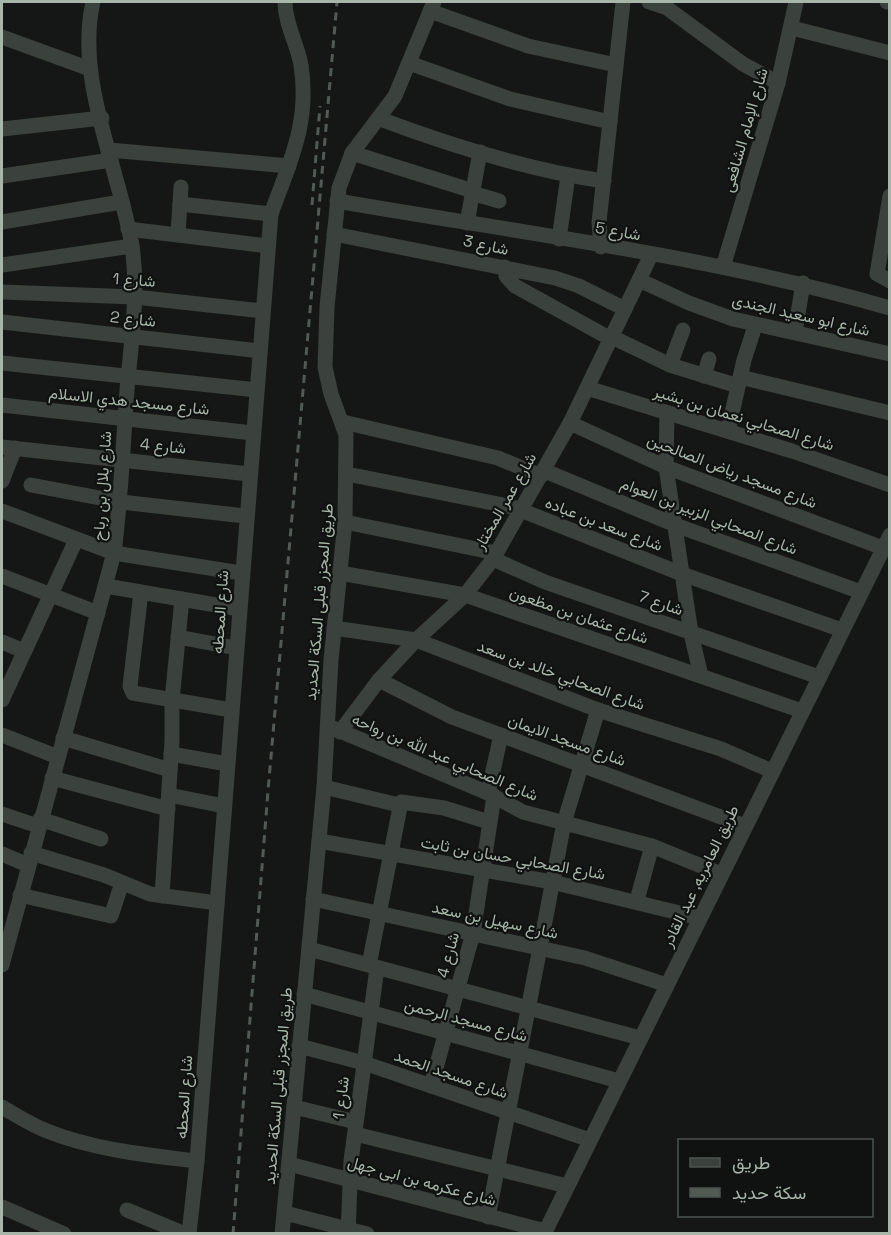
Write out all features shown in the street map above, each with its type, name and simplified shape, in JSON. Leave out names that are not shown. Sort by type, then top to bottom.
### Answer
[{"type":"street","name":"شارع بلال بن رباح","points":[[2,965],[29,859],[106,586],[114,553],[121,502],[122,460],[135,297],[132,246],[90,69],[87,27],[93,2]]},
{"type":"street","name":"شارع المحطه","points":[[187,1233],[197,1161],[245,516],[271,214],[298,141],[303,115],[304,88],[285,2]]},
{"type":"street","points":[[609,2],[616,2]]},
{"type":"street","points":[[601,246],[599,222],[623,2]]},
{"type":"street","points":[[649,2],[667,8],[743,64],[778,83]]},
{"type":"street","name":"شارع الإمام الشافعى","points":[[723,267],[778,83],[796,2]]},
{"type":"street","points":[[432,6],[528,46],[616,65]]},
{"type":"street","name":"طريق المجزر قبلى السكة الحديد","points":[[282,1233],[324,787],[334,729],[334,628],[345,522],[348,449],[343,422],[331,394],[325,367],[337,201],[341,176],[352,153],[395,96],[432,6]]},
{"type":"street","points":[[792,28],[890,53]]},
{"type":"street","points":[[2,37],[90,69]]},
{"type":"street","points":[[409,63],[510,99],[610,122]]},
{"type":"street","points":[[2,129],[102,118]]},
{"type":"street","points":[[380,118],[480,152],[568,176],[604,181]]},
{"type":"street","points":[[467,224],[480,152]]},
{"type":"street","points":[[352,153],[499,201]]},
{"type":"street","points":[[2,176],[110,155],[289,166]]},
{"type":"street","points":[[558,239],[568,176]]},
{"type":"street","points":[[178,234],[181,188]]},
{"type":"street","points":[[889,196],[886,237],[877,274],[890,281]]},
{"type":"street","name":"شارع 5","points":[[337,201],[723,267],[803,283],[890,308]]},
{"type":"street","points":[[2,222],[121,202]]},
{"type":"street","points":[[180,204],[271,214]]},
{"type":"street","points":[[128,229],[268,246]]},
{"type":"street","name":"شارع 3","points":[[334,234],[505,267],[579,286],[625,309]]},
{"type":"street","points":[[2,265],[132,246]]},
{"type":"street","name":"شارع عمر المختار","points":[[334,729],[416,640],[465,595],[495,556],[570,423],[651,255]]},
{"type":"street","points":[[505,267],[506,276],[515,286],[611,338],[670,365],[704,376],[890,413]]},
{"type":"street","name":"شارع ابو سعيد الجندى","points":[[639,280],[700,308],[755,326],[795,332],[890,354]]},
{"type":"street","points":[[795,332],[803,283]]},
{"type":"street","name":"شارع 1","points":[[2,292],[135,297],[263,311]]},
{"type":"street","name":"شارع 2","points":[[2,322],[260,351]]},
{"type":"street","points":[[728,431],[755,326]]},
{"type":"street","points":[[670,365],[683,330]]},
{"type":"street","points":[[704,376],[709,359]]},
{"type":"street","points":[[2,363],[257,390]]},
{"type":"street","name":"شارع الصحابي نعمان بن بشير","points":[[587,388],[728,431],[890,485]]},
{"type":"street","name":"شارع مسجد هدي الاسلام","points":[[2,405],[253,433]]},
{"type":"street","points":[[667,413],[666,466],[691,633],[701,676]]},
{"type":"street","name":"شارع الصحابي الزبير بن العوام","points":[[343,422],[498,458],[543,473],[674,525],[861,592]]},
{"type":"street","name":"شارع مسجد رياض الصالحين","points":[[570,423],[666,466],[886,541]]},
{"type":"street","points":[[2,482],[8,448]]},
{"type":"street","name":"شارع 4","points":[[8,448],[249,474]]},
{"type":"street","name":"شارع سعد بن عباده","points":[[347,474],[505,504],[682,574],[842,630]]},
{"type":"street","points":[[32,485],[121,502],[245,516]]},
{"type":"street","points":[[2,511],[114,553],[241,573]]},
{"type":"street","name":"شارع 7","points":[[345,522],[495,556],[544,582],[819,677]]},
{"type":"street","points":[[2,700],[76,540]]},
{"type":"street","name":"طريق العامريه, عبد القادر","points":[[544,1232],[886,541]]},
{"type":"street","name":"شارع عثمان بن مظعون","points":[[340,573],[465,595],[802,711]]},
{"type":"street","points":[[2,576],[98,613]]},
{"type":"street","points":[[106,586],[239,609]]},
{"type":"street","points":[[141,592],[131,690],[136,694],[231,710]]},
{"type":"street","points":[[162,896],[169,802],[172,700],[182,599]]},
{"type":"street","name":"شارع الصحابي خالد بن سعد","points":[[334,628],[416,640],[598,710],[721,749],[772,771]]},
{"type":"street","points":[[178,637],[236,648]]},
{"type":"street","points":[[2,642],[24,651]]},
{"type":"street","name":"شارع مسجد الايمان","points":[[379,680],[452,717],[745,826]]},
{"type":"street","points":[[488,1217],[564,823],[598,710]]},
{"type":"street","name":"شارع الصحابي عبد الله بن رواحه","points":[[334,729],[491,794],[523,812],[652,846],[721,874]]},
{"type":"street","name":"شارع 4","points":[[431,1086],[473,933],[501,735]]},
{"type":"street","points":[[63,738],[171,762],[227,764]]},
{"type":"street","points":[[4,743],[58,757]]},
{"type":"street","points":[[52,778],[169,802],[224,806]]},
{"type":"street","points":[[324,787],[399,805],[404,800],[444,808],[489,822]]},
{"type":"street","name":"شارع 1","points":[[348,1231],[355,1128],[371,1012],[378,913],[399,805]]},
{"type":"street","points":[[2,814],[101,839]]},
{"type":"street","name":"شارع الصحابي حسان بن ثابت","points":[[319,841],[552,882],[637,900],[700,918]]},
{"type":"street","points":[[637,900],[652,846]]},
{"type":"street","points":[[2,854],[122,883],[136,891],[217,903]]},
{"type":"street","points":[[20,895],[111,916],[122,883]]},
{"type":"street","name":"شارع سهيل بن سعد","points":[[313,899],[541,948],[624,970],[667,985]]},
{"type":"street","points":[[309,949],[640,1038]]},
{"type":"street","name":"شارع مسجد الرحمن","points":[[304,994],[619,1081]]},
{"type":"street","name":"شارع مسجد الحمد","points":[[299,1046],[364,1063],[590,1140]]},
{"type":"street","points":[[294,1107],[355,1128],[567,1186]]},
{"type":"street","points":[[3,1112],[46,1131],[72,1139],[134,1154],[197,1161]]},
{"type":"street","name":"شارع عكرمه بن ابى جهل","points":[[290,1164],[544,1232]]},
{"type":"street","points":[[2,1207],[64,1233]]},
{"type":"street","points":[[127,1210],[187,1233]]},
{"type":"street","points":[[285,1213],[348,1231],[367,1233]]},
{"type":"railway","points":[[233,1234],[268,791],[337,2]]},
{"type":"railway","points":[[312,205],[320,106]]}]
